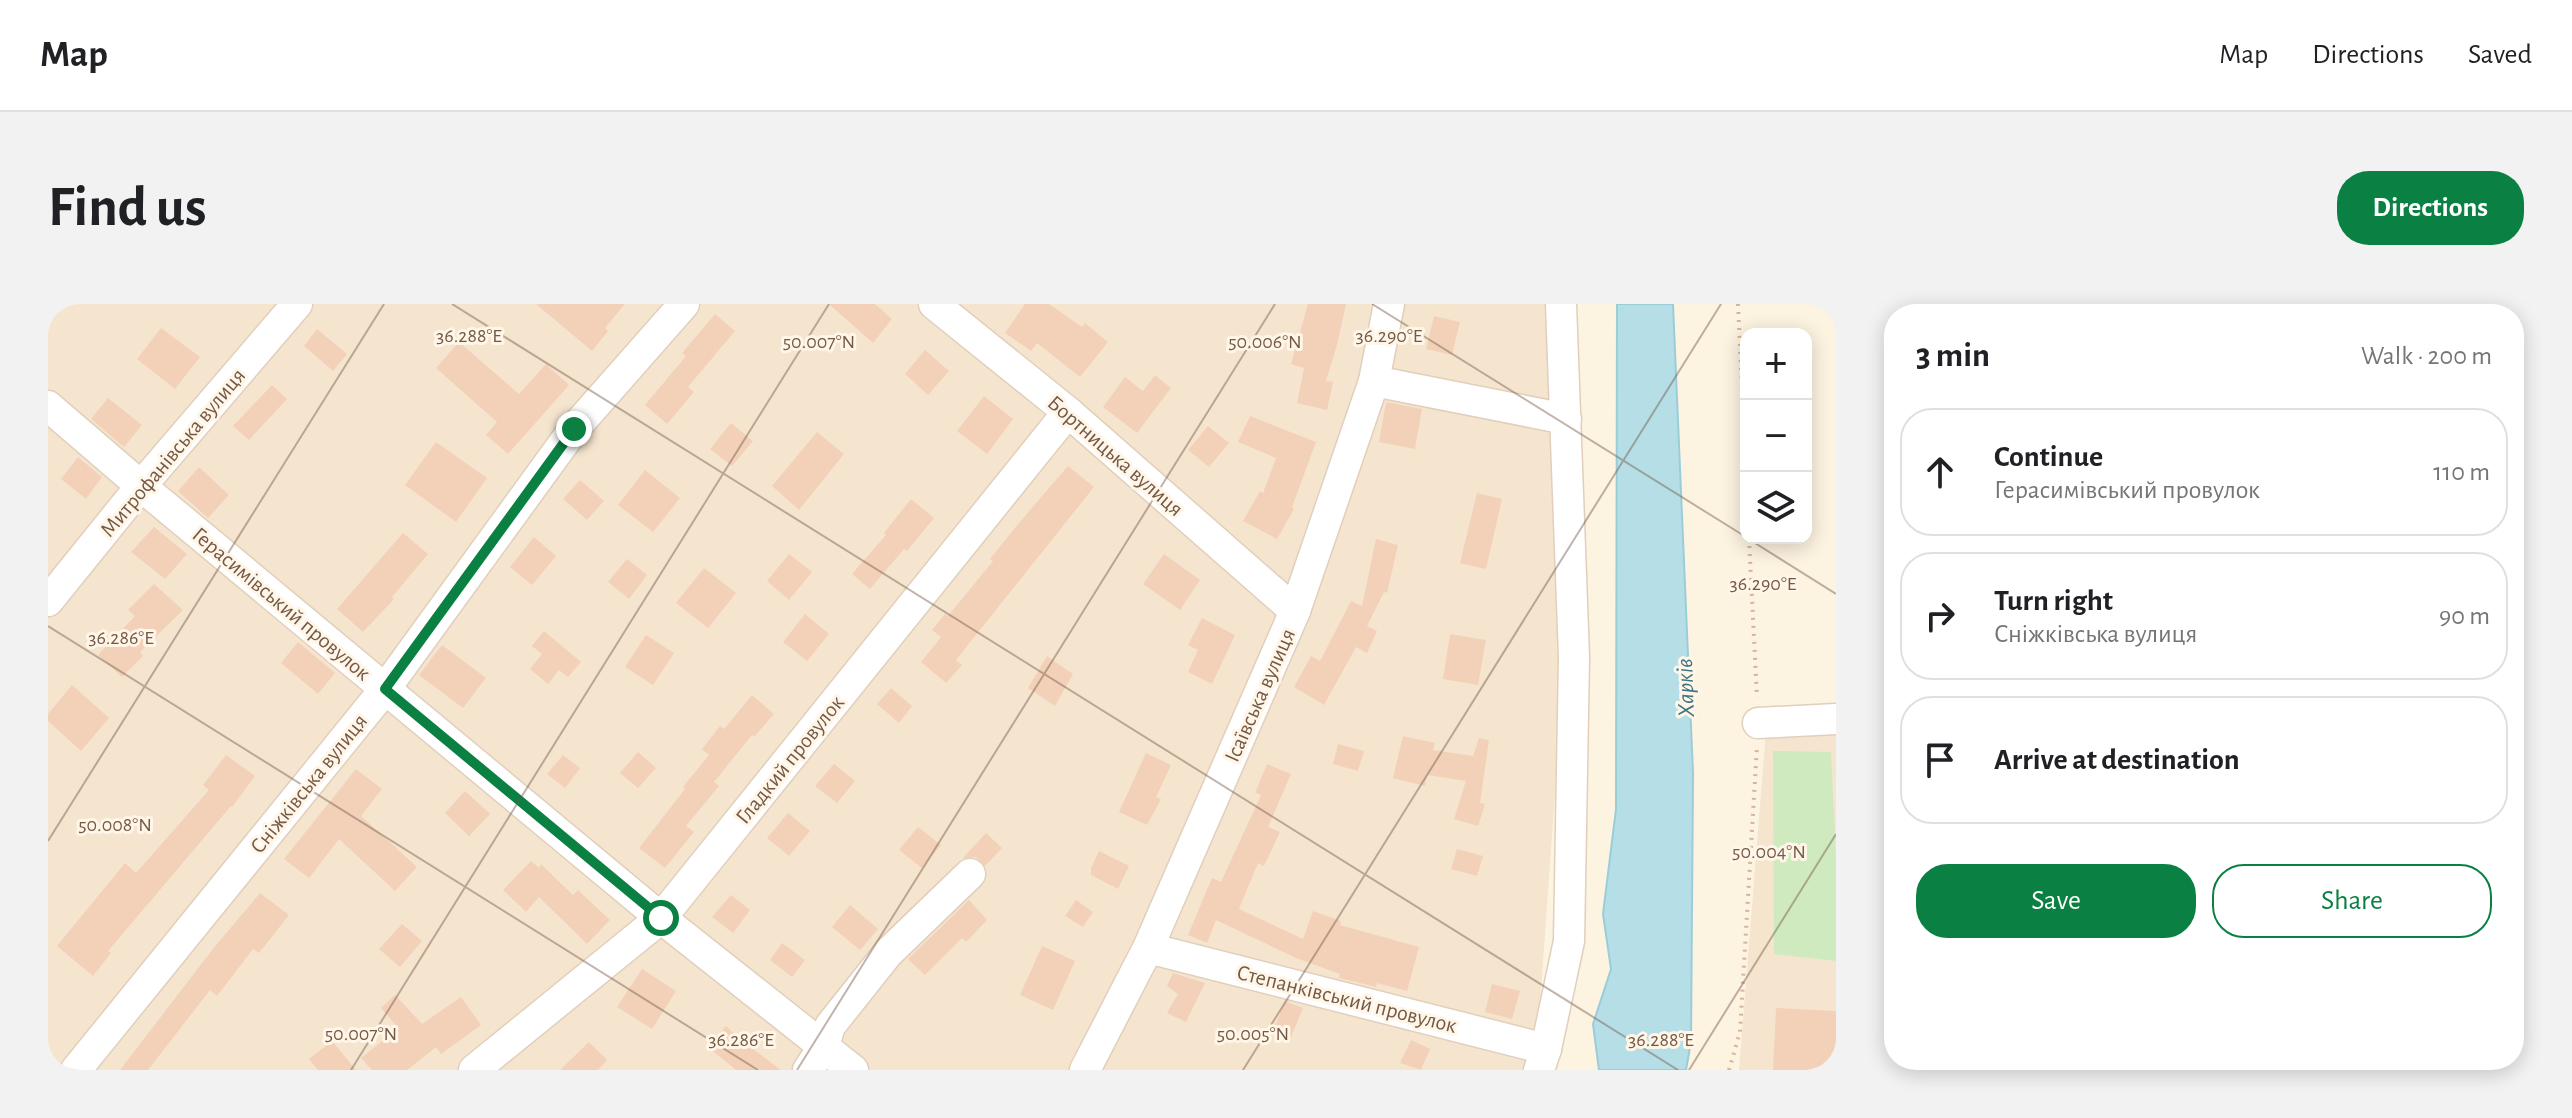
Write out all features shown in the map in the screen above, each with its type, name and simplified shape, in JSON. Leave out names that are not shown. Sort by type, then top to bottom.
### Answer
[{"type":"street","name":"Митрофанівська вулиця","points":[[48,601],[141,486],[297,304]]},
{"type":"street","name":"Сніжківська вулиця","points":[[76,1070],[385,689],[574,429],[684,304]]},
{"type":"street","name":"Бортницька вулиця","points":[[934,304],[1068,412],[1295,611]]},
{"type":"street","name":"Ісаївська вулиця","points":[[1085,1070],[1148,948],[1295,611],[1374,381],[1389,304]]},
{"type":"street","points":[[1542,1060],[1569,941],[1574,657],[1561,304]]},
{"type":"street","points":[[1374,381],[1566,419]]},
{"type":"street","name":"Герасимівський провулок","points":[[48,406],[661,918],[816,1058],[853,1070]]},
{"type":"street","name":"Гладкий провулок","points":[[474,1070],[661,918],[1068,412]]},
{"type":"street","points":[[1758,723],[1836,719]]},
{"type":"street","points":[[816,1058],[830,1026],[888,953],[970,874]]},
{"type":"street","name":"Степанківський провулок","points":[[1148,948],[1542,1060]]},
{"type":"path","points":[[1738,304],[1743,400]]},
{"type":"path","points":[[1729,1070],[1740,1032],[1758,723],[1749,544]]},
{"type":"shaded area","points":[[48,304],[1547,304],[1563,681],[1538,1032],[1525,1070],[48,1070]]},
{"type":"shaded area","points":[[1766,730],[1836,730],[1836,1070],[1739,1070]]},
{"type":"green space","points":[[1773,751],[1831,752],[1836,857],[1836,961],[1774,954]]},
{"type":"water","name":"Харків","points":[[1617,304],[1673,304],[1693,773],[1691,1042],[1686,1070],[1599,1070],[1593,1024],[1611,969],[1603,914],[1616,809]]},
{"type":"building","points":[[536,304],[625,304],[605,328],[608,331],[592,351]]},
{"type":"building","points":[[829,304],[875,304],[892,319],[873,343]]},
{"type":"building","points":[[1025,304],[1049,304],[1082,327],[1085,323],[1108,342],[1080,377],[1037,343],[1031,351],[1005,333]]},
{"type":"building","points":[[1308,304],[1346,304],[1326,381],[1333,382],[1327,410],[1297,403],[1304,368],[1291,364]]},
{"type":"building","points":[[715,314],[735,331],[688,387],[694,392],[667,424],[645,405],[686,356],[682,353]]},
{"type":"building","points":[[1434,316],[1460,322],[1452,355],[1426,349]]},
{"type":"building","points":[[161,328],[200,357],[175,389],[137,359]]},
{"type":"building","points":[[317,329],[347,354],[333,371],[304,346]]},
{"type":"building","points":[[459,342],[519,394],[546,364],[569,385],[508,454],[486,435],[497,422],[436,368]]},
{"type":"building","points":[[925,350],[949,371],[928,395],[905,374]]},
{"type":"building","points":[[1155,375],[1171,388],[1137,433],[1103,407],[1125,377],[1143,391]]},
{"type":"building","points":[[272,385],[287,399],[249,440],[233,426]]},
{"type":"building","points":[[984,396],[1013,419],[987,454],[957,431]]},
{"type":"building","points":[[108,398],[142,425],[124,447],[91,419]]},
{"type":"building","points":[[1386,402],[1422,409],[1415,449],[1379,442]]},
{"type":"building","points":[[1250,416],[1316,442],[1292,507],[1294,509],[1277,539],[1243,521],[1260,491],[1263,493],[1276,458],[1238,442]]},
{"type":"building","points":[[731,423],[753,441],[732,466],[710,449]]},
{"type":"building","points":[[1208,426],[1229,443],[1209,467],[1188,450]]},
{"type":"building","points":[[817,432],[844,454],[799,510],[772,486]]},
{"type":"building","points":[[436,442],[487,478],[456,522],[405,485]]},
{"type":"building","points":[[78,457],[102,477],[86,499],[61,479]]},
{"type":"building","points":[[1068,466],[1094,487],[956,660],[962,665],[946,683],[921,662],[941,637],[932,630],[945,614],[948,616],[993,561],[990,559],[1018,524]]},
{"type":"building","points":[[199,467],[229,495],[208,518],[178,491]]},
{"type":"building","points":[[645,470],[680,498],[653,532],[618,505]]},
{"type":"building","points":[[580,480],[604,501],[587,520],[563,499]]},
{"type":"building","points":[[1477,493],[1502,499],[1486,569],[1460,563]]},
{"type":"building","points":[[911,499],[934,518],[870,589],[852,574],[886,535],[884,533]]},
{"type":"building","points":[[154,527],[187,554],[165,579],[131,552]]},
{"type":"building","points":[[403,533],[428,554],[392,597],[394,599],[363,632],[337,609]]},
{"type":"building","points":[[534,537],[556,556],[532,585],[510,567]]},
{"type":"building","points":[[1376,539],[1398,545],[1387,593],[1384,592],[1367,626],[1377,631],[1367,653],[1356,647],[1324,705],[1294,687],[1311,656],[1320,661],[1351,601],[1362,606]]},
{"type":"building","points":[[789,554],[812,572],[789,600],[767,581]]},
{"type":"building","points":[[1164,554],[1200,580],[1180,610],[1143,584]]},
{"type":"building","points":[[627,559],[647,575],[629,599],[608,582]]},
{"type":"building","points":[[704,568],[736,593],[708,628],[676,603]]},
{"type":"building","points":[[154,584],[183,610],[140,652],[143,656],[122,677],[98,655],[135,616],[128,610]]},
{"type":"building","points":[[805,614],[829,634],[807,661],[783,642]]},
{"type":"building","points":[[1202,618],[1235,635],[1212,684],[1188,672],[1198,650],[1188,645]]},
{"type":"building","points":[[544,631],[581,662],[568,677],[559,670],[548,684],[530,669],[542,654],[532,646]]},
{"type":"building","points":[[1450,634],[1486,640],[1478,685],[1443,679]]},
{"type":"building","points":[[646,635],[674,653],[653,685],[625,667]]},
{"type":"building","points":[[298,642],[335,673],[318,694],[281,663]]},
{"type":"building","points":[[442,645],[486,678],[463,708],[419,675]]},
{"type":"building","points":[[1047,656],[1073,674],[1055,706],[1028,688]]},
{"type":"building","points":[[72,685],[109,718],[81,751],[48,721],[48,714]]},
{"type":"building","points":[[891,688],[912,706],[899,723],[877,704]]},
{"type":"building","points":[[752,695],[774,714],[754,737],[752,735],[714,782],[719,786],[686,826],[694,832],[665,868],[639,848],[709,755],[702,749],[720,726],[724,729]]},
{"type":"building","points":[[1403,736],[1435,743],[1433,750],[1473,756],[1479,738],[1489,740],[1480,803],[1485,804],[1478,826],[1454,819],[1466,781],[1427,775],[1425,786],[1393,778]]},
{"type":"building","points":[[1338,744],[1364,751],[1358,771],[1333,764]]},
{"type":"building","points":[[638,752],[656,768],[638,788],[620,773]]},
{"type":"building","points":[[1146,753],[1171,765],[1156,797],[1161,799],[1147,825],[1119,812]]},
{"type":"building","points":[[226,755],[255,776],[108,951],[111,953],[93,976],[57,946],[125,863],[136,873],[209,790],[203,785]]},
{"type":"building","points":[[563,755],[580,768],[565,788],[547,774]]},
{"type":"building","points":[[834,764],[855,781],[837,803],[815,786]]},
{"type":"building","points":[[1267,764],[1291,774],[1268,827],[1280,832],[1264,866],[1258,863],[1239,909],[1303,939],[1313,911],[1341,921],[1340,925],[1419,947],[1407,991],[1339,978],[1340,974],[1296,958],[1216,920],[1207,943],[1188,935],[1212,878],[1221,882],[1261,795],[1255,793]]},
{"type":"building","points":[[356,769],[382,789],[361,816],[417,867],[395,891],[339,839],[309,878],[284,859]]},
{"type":"building","points":[[465,791],[490,814],[469,836],[445,813]]},
{"type":"building","points":[[788,813],[810,831],[789,856],[767,838]]},
{"type":"building","points":[[918,827],[941,845],[922,868],[899,850]]},
{"type":"building","points":[[986,833],[1002,848],[985,866],[976,857],[963,858]]},
{"type":"building","points":[[1457,849],[1483,856],[1477,876],[1451,869]]},
{"type":"building","points":[[1099,851],[1129,866],[1118,889],[1091,875]]},
{"type":"building","points":[[531,861],[539,868],[541,864],[573,895],[578,890],[610,920],[587,944],[539,897],[526,912],[503,890]]},
{"type":"building","points":[[260,893],[289,915],[259,953],[253,949],[217,996],[210,990],[148,1070],[120,1070],[212,950]]},
{"type":"building","points":[[731,895],[750,910],[733,933],[712,917]]},
{"type":"building","points":[[969,900],[987,920],[966,942],[962,938],[925,975],[908,959]]},
{"type":"building","points":[[1076,900],[1093,912],[1083,927],[1065,916]]},
{"type":"building","points":[[850,905],[878,929],[860,950],[832,927]]},
{"type":"building","points":[[402,924],[422,941],[400,967],[379,949]]},
{"type":"building","points":[[782,943],[805,960],[792,977],[770,960]]},
{"type":"building","points":[[1042,946],[1075,961],[1053,1010],[1020,995]]},
{"type":"building","points":[[642,969],[676,991],[652,1029],[617,1007]]},
{"type":"building","points":[[1173,973],[1205,983],[1186,1022],[1167,1013],[1178,994],[1167,986]]},
{"type":"building","points":[[1492,984],[1520,991],[1512,1019],[1485,1012]]},
{"type":"building","points":[[395,995],[422,1024],[461,997],[481,1025],[441,1054],[436,1047],[407,1070],[372,1070],[361,1058],[398,1028],[381,1008]]},
{"type":"building","points":[[1285,1001],[1303,1008],[1291,1037],[1273,1031]]},
{"type":"building","points":[[1776,1008],[1836,1011],[1836,1070],[1773,1070]]},
{"type":"building","points":[[726,1026],[781,1070],[736,1070],[708,1047]]},
{"type":"building","points":[[1411,1040],[1430,1049],[1421,1070],[1400,1063]]},
{"type":"building","points":[[332,1041],[356,1070],[318,1070],[309,1059]]},
{"type":"building","points":[[589,1042],[607,1060],[598,1070],[560,1070]]},
{"type":"route","points":[[574,429],[385,689],[661,918]]}]
